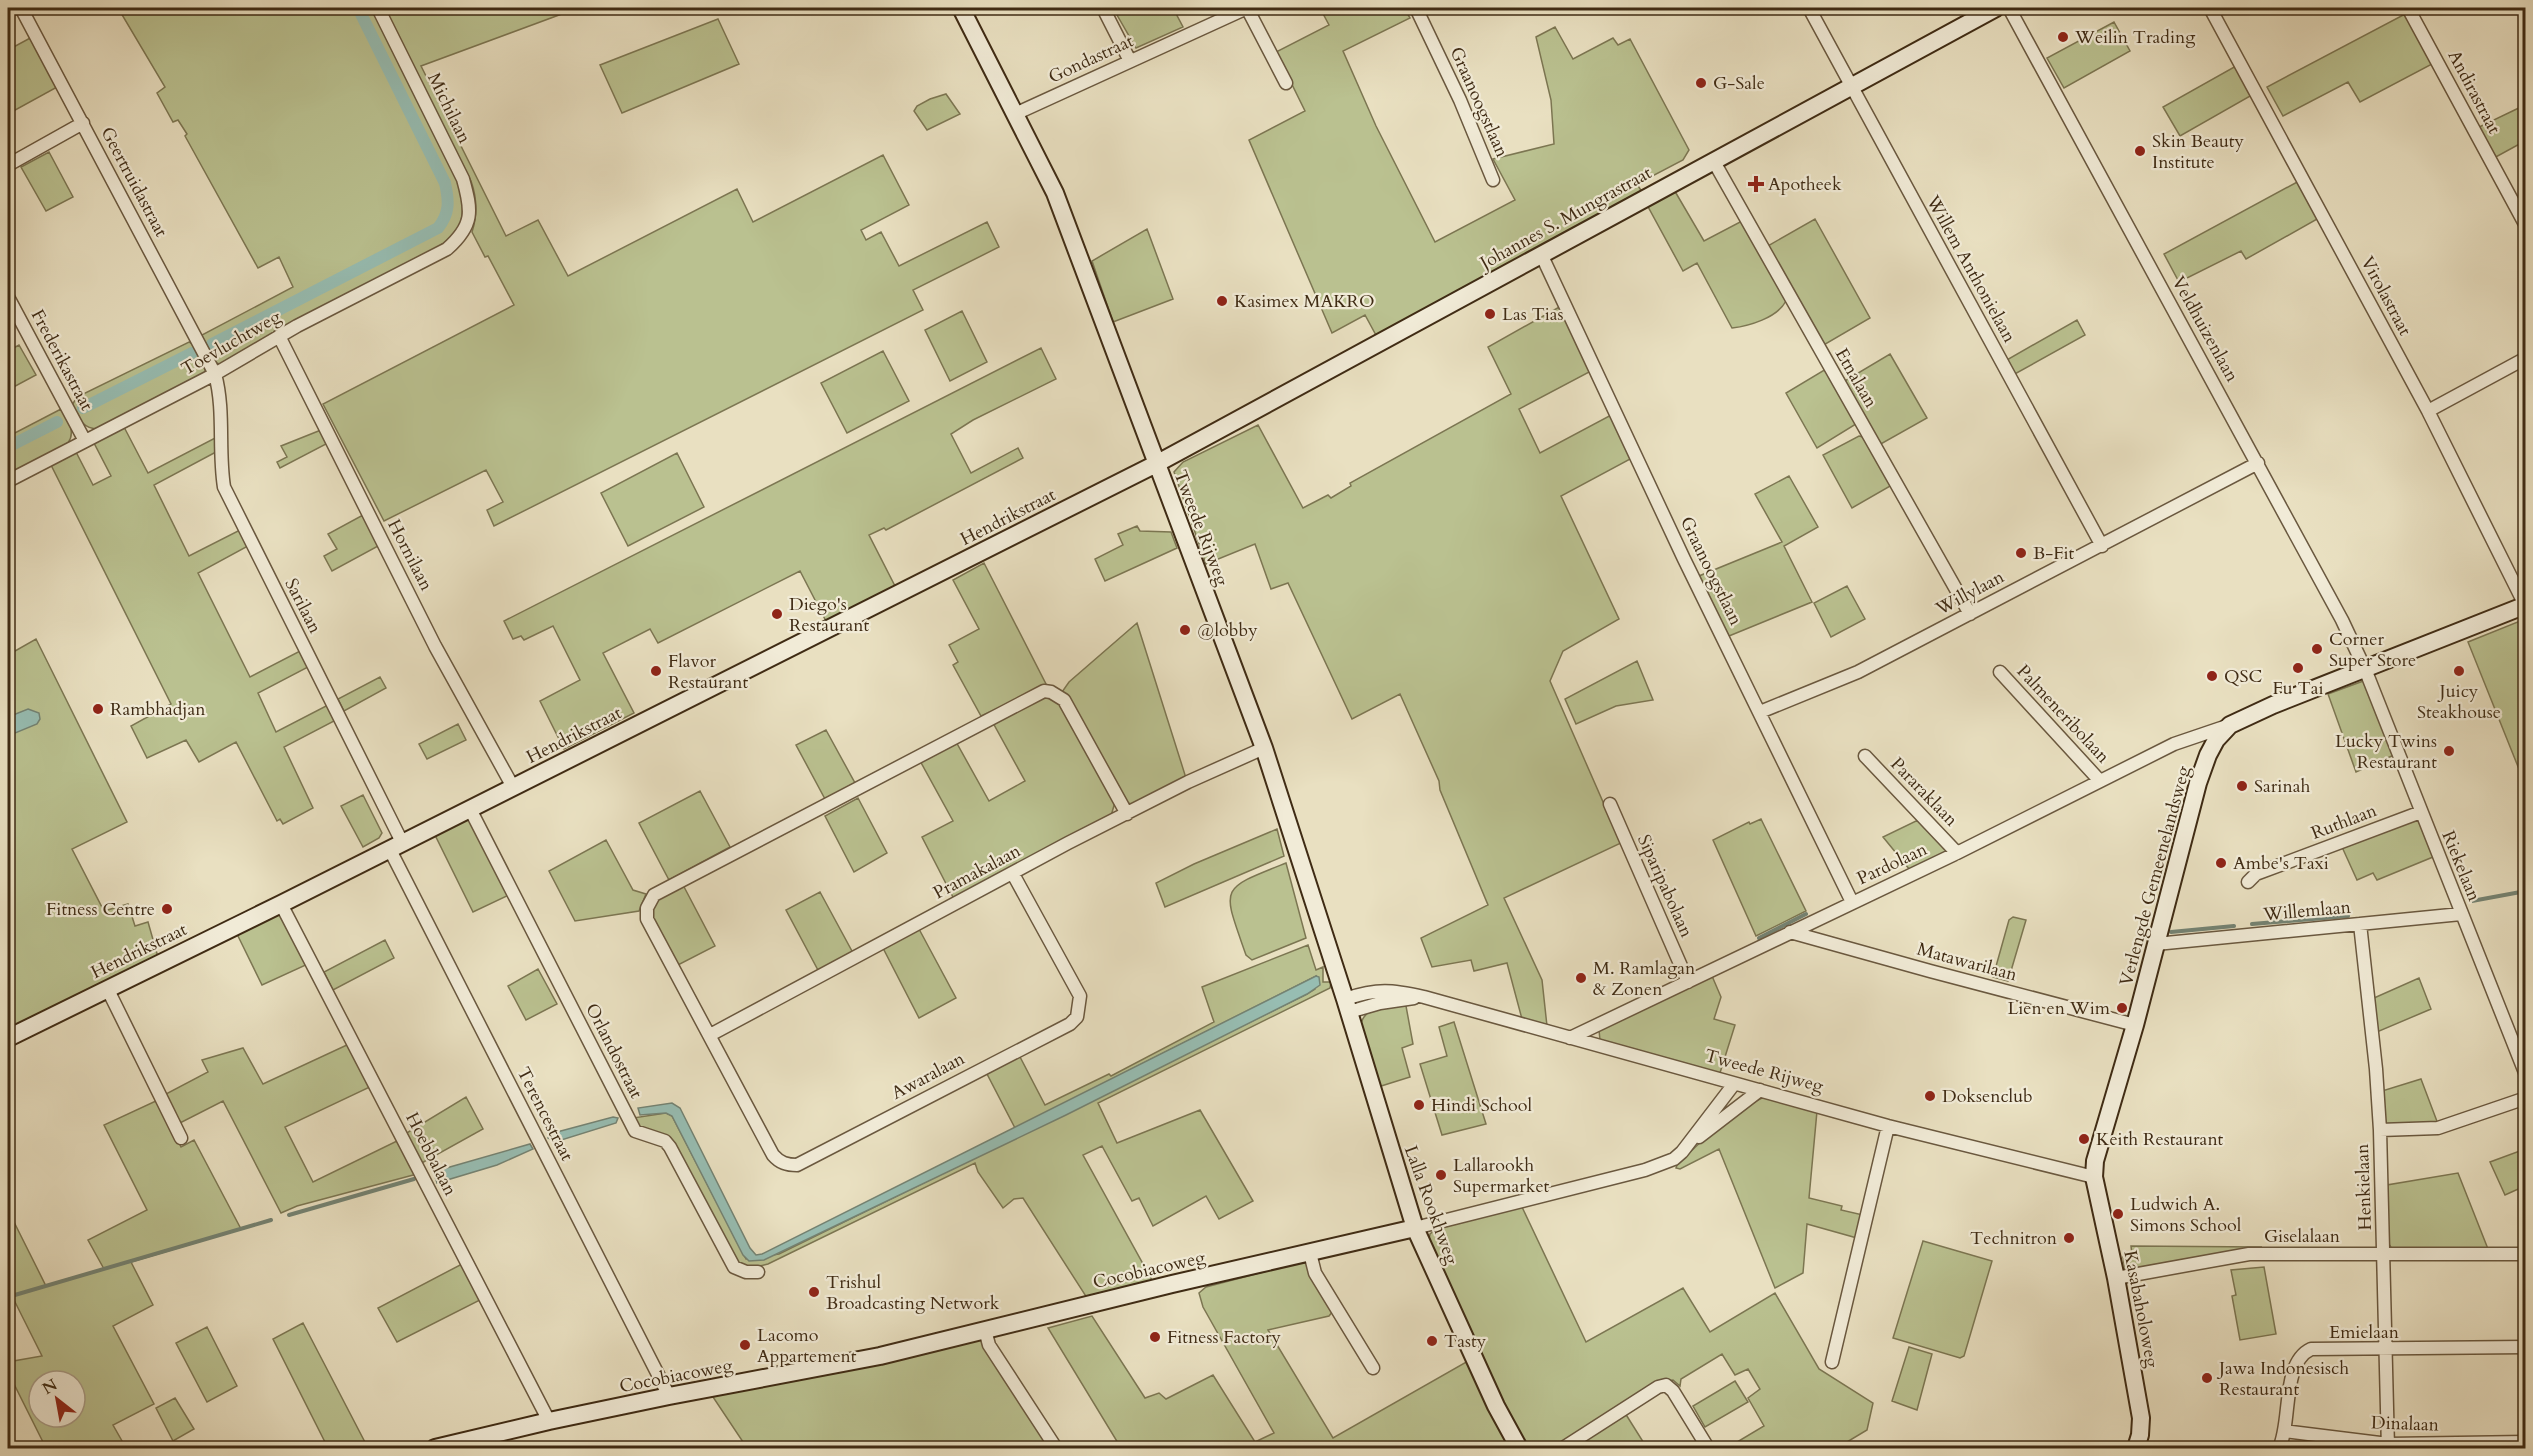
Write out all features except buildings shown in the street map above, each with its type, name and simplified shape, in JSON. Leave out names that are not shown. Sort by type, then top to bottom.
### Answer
[{"type":"street","name":"Geertruidastraat","points":[[21,8],[214,374]]},
{"type":"street","name":"Michilaan","points":[[378,8],[463,179],[470,203],[470,216],[465,228]]},
{"type":"street","name":"Tweede Rijweg","points":[[961,8],[1055,193],[1264,748],[1347,1005],[1361,993],[1388,989],[1424,997],[1887,1126],[2094,1178]]},
{"type":"street","points":[[1103,8],[1130,61]]},
{"type":"street","points":[[1247,8],[1286,83]]},
{"type":"street","name":"Gondastraat","points":[[1016,114],[1247,8]]},
{"type":"street","name":"Graanoogstlaan","points":[[1416,8],[1451,81],[1493,180]]},
{"type":"street","name":"Willem Anthonielaan","points":[[1809,8],[2102,546]]},
{"type":"street","name":"Johannes S. Mungrastraat","points":[[1156,464],[1996,8]]},
{"type":"street","name":"Veldhuizenlaan","points":[[2010,8],[2322,580],[2366,669]]},
{"type":"street","name":"Virolastraat","points":[[2210,8],[2428,411],[2525,605]]},
{"type":"street","name":"Andirastraat","points":[[2408,8],[2526,226]]},
{"type":"street","points":[[8,165],[83,123]]},
{"type":"street","name":"Etnalaan","points":[[1713,160],[1970,614]]},
{"type":"street","name":"Toevluchtweg","points":[[8,481],[447,249],[458,239],[465,228]]},
{"type":"street","name":"Graanoogstlaan","points":[[1541,254],[1684,559],[1852,902]]},
{"type":"street","name":"Frederikastraat","points":[[8,297],[85,441]]},
{"type":"street","name":"Hornilaan","points":[[279,336],[435,646],[513,787]]},
{"type":"street","points":[[2428,411],[2526,358]]},
{"type":"street","name":"Sarilaan","points":[[214,374],[220,397],[221,470],[224,487],[396,845]]},
{"type":"street","name":"Willylaan","points":[[1760,712],[1858,672],[2258,463]]},
{"type":"street","name":"Hendrikstraat","points":[[8,1038],[281,904],[1156,464]]},
{"type":"street","name":"Verlengde Gemeenelandsweg","points":[[2094,1178],[2095,1161],[2135,1024],[2201,774],[2216,740],[2230,725],[2273,705],[2525,605]]},
{"type":"street","name":"Riekelaan","points":[[2366,669],[2526,1075]]},
{"type":"street","name":"Palmeneribolaan","points":[[2000,672],[2100,781]]},
{"type":"street","name":"Awaralaan","points":[[1014,874],[1080,996],[1077,1017],[1070,1024],[797,1165],[778,1161],[646,919],[647,908],[659,891],[1044,692],[1051,692],[1064,700],[1127,814]]},
{"type":"street","name":"Pardolaan","points":[[1570,1038],[1957,853],[2174,744],[2230,725]]},
{"type":"street","name":"Pramakalaan","points":[[710,1035],[1188,782],[1264,748]]},
{"type":"street","name":"Pararaklaan","points":[[1864,756],[1957,853]]},
{"type":"street","name":"Siparipabolaan","points":[[1610,804],[1688,982]]},
{"type":"street","name":"Orlandostraat","points":[[470,809],[635,1131],[665,1141],[734,1268],[746,1272],[758,1272]]},
{"type":"street","name":"Ruthlaan","points":[[2248,882],[2256,874],[2421,812]]},
{"type":"street","name":"Terencestraat","points":[[396,845],[669,1396]]},
{"type":"street","name":"Hoebbalaan","points":[[281,904],[549,1421]]},
{"type":"street","name":"Willemlaan","points":[[2156,944],[2461,914]]},
{"type":"street","name":"Henkielaan","points":[[2360,924],[2376,1069],[2380,1130],[2385,1255],[2388,1446]]},
{"type":"street","name":"Matawarilaan","points":[[1790,932],[2135,1024]]},
{"type":"street","points":[[107,988],[181,1138]]},
{"type":"street","name":"Lalla Rookhweg","points":[[1347,1005],[1415,1228],[1491,1395],[1519,1449]]},
{"type":"street","name":"Cocobiacoweg","points":[[1688,1146],[1734,1084]]},
{"type":"street","name":"Cocobiacoweg","points":[[435,1449],[549,1421],[880,1356],[1172,1284],[1415,1228],[1646,1170],[1674,1159],[1760,1090]]},
{"type":"street","points":[[2380,1130],[2438,1128],[2526,1098]]},
{"type":"street","points":[[1832,1362],[1887,1126]]},
{"type":"street","name":"Kasabaholoweg","points":[[2094,1178],[2116,1278],[2141,1418],[2136,1449]]},
{"type":"street","points":[[1310,1253],[1316,1273],[1373,1368]]},
{"type":"street","name":"Giselalaan","points":[[2116,1278],[2249,1254],[2526,1254]]},
{"type":"street","points":[[985,1330],[989,1345],[1056,1449]]},
{"type":"street","name":"Emielaan","points":[[2279,1449],[2297,1362],[2302,1353],[2311,1349],[2526,1347]]},
{"type":"street","points":[[1563,1449],[1658,1387],[1666,1385],[1673,1391],[1708,1449]]},
{"type":"street","name":"Dinalaan","points":[[2284,1431],[2388,1446],[2526,1442]]},
{"type":"green space","points":[[118,8],[373,8],[459,182],[463,205],[457,230],[432,251],[222,365],[214,362],[200,336],[293,287],[279,257],[258,268],[185,136],[187,134],[178,120],[173,122],[157,93],[165,87]]},
{"type":"green space","points":[[390,8],[578,8],[421,66],[506,236],[538,220],[568,276],[737,189],[753,222],[883,155],[909,205],[861,230],[866,240],[881,232],[899,266],[987,222],[999,247],[913,290],[923,310],[494,526],[487,510],[503,502],[486,470],[384,521],[323,404],[514,305],[488,256],[485,257],[472,232],[476,206],[471,181],[386,12]]},
{"type":"green space","points":[[1113,8],[1173,8],[1183,27],[1136,48]]},
{"type":"green space","points":[[1320,8],[1404,8],[1410,18],[1343,51],[1376,126],[1435,242],[1515,200],[1493,159],[1554,144],[1551,100],[1536,37],[1555,27],[1573,59],[1613,38],[1618,45],[1630,39],[1689,150],[1683,160],[1637,184],[1642,192],[1377,337],[1365,315],[1332,333],[1249,140],[1305,111],[1276,52],[1329,25]]},
{"type":"green space","points":[[2407,13],[2434,63],[2360,102],[2348,82],[2283,116],[2267,87]]},
{"type":"green space","points":[[718,19],[739,64],[622,113],[600,65]]},
{"type":"green space","points":[[2114,22],[2130,51],[2064,88],[2047,58]]},
{"type":"green space","points":[[32,37],[59,86],[8,114],[8,50]]},
{"type":"green space","points":[[2236,66],[2252,95],[2180,136],[2163,107]]},
{"type":"green space","points":[[946,94],[960,114],[927,130],[914,111],[917,106],[930,99]]},
{"type":"green space","points":[[2525,105],[2525,141],[2494,158],[2477,128]]},
{"type":"green space","points":[[49,152],[73,197],[46,211],[21,167]]},
{"type":"green space","points":[[2299,181],[2319,218],[2246,259],[2241,251],[2179,282],[2164,254]]},
{"type":"green space","points":[[1673,188],[1704,241],[1742,221],[1784,294],[1786,301],[1782,307],[1754,323],[1732,328],[1697,263],[1683,271],[1646,203]]},
{"type":"green space","points":[[1815,219],[1870,318],[1822,346],[1766,247]]},
{"type":"green space","points":[[1147,229],[1173,299],[1113,322],[1092,261]]},
{"type":"green space","points":[[1561,306],[1593,370],[1519,409],[1540,453],[1613,414],[1634,457],[1561,496],[1619,619],[1563,651],[1550,681],[1621,843],[1504,898],[1542,980],[1547,1026],[1522,1019],[1507,963],[1474,971],[1471,960],[1432,967],[1421,938],[1488,905],[1440,790],[1439,781],[1400,694],[1352,719],[1288,583],[1271,589],[1255,544],[1206,564],[1174,472],[1183,462],[1258,425],[1303,508],[1328,495],[1331,498],[1351,486],[1350,483],[1511,394],[1488,347]]},
{"type":"green space","points":[[962,311],[987,362],[950,381],[925,330]]},
{"type":"green space","points":[[2077,320],[2085,335],[2013,375],[2005,361]]},
{"type":"green space","points":[[189,342],[193,344],[205,368],[205,373],[98,429],[84,425],[72,405],[77,397]]},
{"type":"green space","points":[[19,345],[36,375],[8,390],[8,351]]},
{"type":"green space","points":[[1041,348],[1056,379],[973,420],[951,434],[971,473],[1018,448],[1023,458],[886,530],[884,528],[869,535],[897,590],[828,625],[800,571],[658,643],[650,629],[603,653],[634,713],[564,749],[540,701],[580,680],[553,626],[524,640],[521,636],[513,639],[504,621]]},
{"type":"green space","points":[[883,351],[909,401],[847,433],[821,383]]},
{"type":"green space","points":[[1890,354],[1927,418],[1879,445],[1843,382]]},
{"type":"green space","points":[[1826,369],[1856,424],[1817,448],[1786,393]]},
{"type":"green space","points":[[61,409],[71,430],[68,443],[8,476],[8,434],[13,434]]},
{"type":"green space","points":[[124,427],[148,473],[217,437],[216,452],[154,485],[189,556],[240,530],[248,546],[198,573],[250,677],[302,650],[310,666],[258,693],[276,732],[328,705],[336,720],[284,747],[313,808],[283,824],[280,819],[277,821],[236,742],[199,762],[186,740],[147,758],[131,726],[171,704],[51,465],[76,452],[93,485],[111,476],[94,443]]},
{"type":"green space","points":[[321,430],[328,443],[280,468],[277,462],[287,457],[281,446]]},
{"type":"green space","points":[[1859,436],[1863,437],[1892,485],[1852,508],[1823,455]]},
{"type":"green space","points":[[677,453],[704,507],[628,546],[601,493]]},
{"type":"green space","points":[[1789,476],[1818,527],[1784,546],[1812,602],[1729,636],[1699,576],[1782,542],[1755,494]]},
{"type":"green space","points":[[363,515],[380,545],[332,571],[324,556],[337,549],[328,534]]},
{"type":"green space","points":[[1137,526],[1140,531],[1171,532],[1177,548],[1105,581],[1095,559],[1123,545],[1118,534]]},
{"type":"green space","points":[[984,563],[1047,686],[981,716],[953,665],[958,662],[949,645],[979,629],[953,580]]},
{"type":"green space","points":[[1847,586],[1865,619],[1831,637],[1814,603]]},
{"type":"green space","points":[[2525,619],[2525,784],[2468,642]]},
{"type":"green space","points":[[1137,623],[1186,778],[1134,805],[1128,803],[1122,795],[1062,692],[1069,682]]},
{"type":"green space","points":[[36,639],[127,822],[72,849],[104,911],[128,904],[135,926],[148,922],[158,957],[8,1032],[8,655]]},
{"type":"green space","points":[[1637,661],[1653,700],[1616,706],[1576,724],[1565,699]]},
{"type":"green space","points":[[380,677],[386,688],[344,711],[338,699]]},
{"type":"green space","points":[[2366,680],[2394,755],[2356,772],[2328,694]]},
{"type":"green space","points":[[1042,696],[1063,704],[1115,802],[1111,816],[955,901],[922,837],[953,821],[919,759],[955,740],[989,801],[1025,781],[992,721]]},
{"type":"green space","points":[[458,724],[466,740],[427,759],[419,744]]},
{"type":"green space","points":[[826,730],[855,783],[825,799],[796,745]]},
{"type":"green space","points":[[700,791],[730,847],[669,880],[639,823]]},
{"type":"green space","points":[[363,795],[382,833],[379,838],[363,847],[341,806]]},
{"type":"green space","points":[[858,798],[887,853],[854,872],[825,816]]},
{"type":"green space","points":[[464,818],[470,819],[509,895],[473,912],[434,833]]},
{"type":"green space","points":[[1761,819],[1806,911],[1756,936],[1713,840],[1749,822],[1750,824]]},
{"type":"green space","points":[[2415,819],[2419,822],[2433,857],[2377,880],[2373,873],[2357,880],[2342,847]]},
{"type":"green space","points":[[1916,821],[1922,822],[1947,851],[1910,870],[1883,837]]},
{"type":"green space","points":[[1277,829],[1284,856],[1165,907],[1156,883],[1194,864]]},
{"type":"green space","points":[[606,840],[633,890],[646,894],[639,911],[575,921],[549,871]]},
{"type":"green space","points":[[1286,863],[1306,938],[1252,960],[1246,955],[1233,915],[1230,903],[1231,893],[1248,879]]},
{"type":"green space","points":[[682,883],[715,946],[676,966],[649,913],[653,902]]},
{"type":"green space","points":[[820,892],[853,953],[819,972],[786,910]]},
{"type":"green space","points":[[280,911],[308,964],[262,985],[235,930]]},
{"type":"green space","points":[[2013,917],[2026,920],[2008,981],[1993,977],[2009,920]]},
{"type":"green space","points":[[919,929],[956,998],[919,1018],[883,948]]},
{"type":"green space","points":[[385,940],[394,958],[333,990],[324,972]]},
{"type":"green space","points":[[1308,945],[1316,970],[1323,967],[1323,982],[1331,982],[1330,988],[1098,1103],[1117,1143],[1200,1110],[1253,1201],[1219,1219],[1206,1196],[1153,1226],[1139,1198],[1132,1201],[1102,1146],[1083,1155],[1153,1282],[1087,1298],[1023,1198],[1014,1199],[1003,1208],[978,1172],[975,1163],[768,1264],[739,1267],[674,1148],[638,1129],[633,1118],[666,1113],[672,1116],[746,1259],[779,1254],[1307,994],[1315,989],[1316,976],[1015,1128],[986,1072],[1019,1055],[1045,1105],[1109,1074],[1111,1076],[1214,1022],[1202,987]]},
{"type":"green space","points":[[538,969],[557,1004],[526,1020],[508,986]]},
{"type":"green space","points":[[1712,976],[1721,997],[1714,1019],[1735,1025],[1719,1076],[1600,1040],[1599,1030]]},
{"type":"green space","points":[[2419,978],[2431,1009],[2377,1032],[2374,998]]},
{"type":"green space","points":[[1392,1006],[1406,1006],[1413,1044],[1402,1048],[1410,1077],[1378,1087],[1361,1023],[1369,1012]]},
{"type":"green space","points":[[1454,1022],[1486,1124],[1442,1135],[1420,1064],[1447,1056],[1439,1027]]},
{"type":"green space","points":[[349,1044],[372,1086],[285,1127],[313,1182],[399,1140],[417,1174],[297,1206],[281,1213],[223,1101],[178,1124],[164,1095],[208,1072],[202,1060],[243,1048],[263,1084]]},
{"type":"green space","points":[[2421,1079],[2438,1124],[2384,1124],[2382,1091]]},
{"type":"green space","points":[[466,1097],[483,1129],[420,1164],[405,1134]]},
{"type":"green space","points":[[1764,1097],[1817,1111],[1809,1198],[1842,1206],[1841,1210],[1863,1215],[1857,1238],[1807,1224],[1803,1273],[1775,1288],[1719,1149],[1680,1169],[1676,1168],[1718,1127],[1740,1110]]},
{"type":"green space","points":[[158,1100],[181,1147],[194,1140],[241,1229],[131,1262],[153,1305],[113,1326],[154,1404],[113,1425],[126,1448],[46,1448],[36,1429],[87,1429],[87,1369],[27,1369],[27,1410],[8,1372],[8,1362],[42,1356],[12,1296],[8,1297],[8,1210],[46,1286],[104,1269],[88,1240],[147,1210],[104,1125]]},
{"type":"green space","points":[[2525,1149],[2525,1186],[2505,1195],[2490,1162]]},
{"type":"green space","points":[[2458,1173],[2488,1249],[2392,1249],[2387,1241],[2387,1185]]},
{"type":"green space","points":[[1522,1207],[1586,1342],[1683,1288],[1710,1332],[1775,1293],[1819,1369],[1873,1403],[1867,1430],[1837,1448],[1778,1448],[1776,1445],[1769,1448],[1727,1448],[1764,1426],[1748,1398],[1760,1389],[1748,1369],[1735,1375],[1722,1354],[1681,1379],[1680,1386],[1673,1380],[1658,1383],[1554,1448],[1526,1448],[1502,1403],[1429,1240],[1430,1234],[1439,1227]]},
{"type":"green space","points":[[1923,1241],[1992,1261],[1964,1356],[1960,1358],[1893,1338]]},
{"type":"green space","points":[[2131,1246],[2262,1247],[2125,1271],[2123,1257],[2132,1255]]},
{"type":"green space","points":[[1302,1262],[1307,1264],[1333,1311],[1329,1316],[1268,1330],[1333,1438],[1468,1361],[1511,1448],[1121,1448],[1048,1328],[1092,1316],[1145,1398],[1159,1393],[1166,1399],[1213,1375],[1255,1442],[1274,1433],[1203,1307],[1199,1293],[1206,1287]]},
{"type":"green space","points":[[462,1264],[480,1300],[397,1342],[378,1308]]},
{"type":"green space","points":[[2264,1267],[2276,1334],[2240,1340],[2232,1296],[2236,1295],[2231,1270]]},
{"type":"green space","points":[[303,1323],[368,1448],[328,1448],[273,1339]]},
{"type":"green space","points":[[207,1327],[237,1386],[207,1402],[176,1343]]},
{"type":"green space","points":[[982,1339],[1051,1448],[747,1448],[711,1394]]},
{"type":"green space","points":[[1909,1347],[1932,1354],[1917,1410],[1892,1401]]},
{"type":"green space","points":[[1735,1381],[1748,1402],[1705,1427],[1693,1406]]},
{"type":"green space","points":[[175,1398],[194,1429],[173,1441],[156,1408]]},
{"type":"green space","points":[[1625,1413],[1647,1448],[1569,1448]]},
{"type":"water","points":[[28,709],[39,713],[40,719],[37,724],[8,736],[8,717]]},
{"type":"water","points":[[1316,976],[1319,977],[1320,985],[1307,994],[1066,1115],[764,1260],[749,1261],[743,1255],[672,1116],[666,1113],[640,1115],[638,1108],[672,1103],[680,1108],[750,1248],[756,1255],[762,1254]]},
{"type":"water","points":[[613,1117],[618,1118],[616,1123],[555,1142],[548,1138],[550,1134]]},
{"type":"water","points":[[530,1144],[533,1149],[497,1165],[437,1183],[434,1173],[436,1171]]},
{"type":"waterway","points":[[212,344],[438,228],[445,217],[448,201],[445,183],[358,8]]},
{"type":"waterway","points":[[83,408],[192,353]]},
{"type":"waterway","points":[[8,447],[57,422]]},
{"type":"waterway","points":[[2472,901],[2526,891]]},
{"type":"waterway","points":[[1759,938],[1806,914]]},
{"type":"waterway","points":[[2252,924],[2348,916]]},
{"type":"waterway","points":[[2171,932],[2234,926]]},
{"type":"waterway","points":[[289,1215],[414,1179]]},
{"type":"waterway","points":[[8,1297],[271,1220]]},
{"type":"place","name":"Weilin Trading","points":[[2063,37]]},
{"type":"place","name":"G-Sale","points":[[1701,83]]},
{"type":"place","name":"Skin Beauty Institute","points":[[2140,151]]},
{"type":"place","name":"Apotheek","points":[[1756,184]]},
{"type":"place","name":"Kasimex MAKRO","points":[[1222,301]]},
{"type":"place","name":"Las Tias","points":[[1490,314]]},
{"type":"place","name":"B-Fit","points":[[2021,553]]},
{"type":"place","name":"Diego's Restaurant","points":[[777,614]]},
{"type":"place","name":"@lobby","points":[[1185,630]]},
{"type":"place","name":"Corner Super Store","points":[[2317,649]]},
{"type":"place","name":"Fu Tai","points":[[2298,668]]},
{"type":"place","name":"Flavor Restaurant","points":[[656,671]]},
{"type":"place","name":"Juicy Steakhouse","points":[[2459,671]]},
{"type":"place","name":"QSC","points":[[2212,676]]},
{"type":"place","name":"Rambhadjan","points":[[98,709]]},
{"type":"place","name":"Lucky Twins Restaurant","points":[[2449,751]]},
{"type":"place","name":"Sarinah","points":[[2242,786]]},
{"type":"place","name":"Ambe's Taxi","points":[[2221,863]]},
{"type":"place","name":"Fitness Centre","points":[[167,909]]},
{"type":"place","name":"M. Ramlagan & Zonen","points":[[1581,978]]},
{"type":"place","name":"Lien en Wim","points":[[2122,1008]]},
{"type":"place","name":"Doksenclub","points":[[1930,1096]]},
{"type":"place","name":"Hindi School","points":[[1419,1105]]},
{"type":"place","name":"Keith Restaurant","points":[[2084,1139]]},
{"type":"place","name":"Lallarookh Supermarket","points":[[1441,1175]]},
{"type":"place","name":"Ludwich A. Simons School","points":[[2118,1214]]},
{"type":"place","name":"Technitron","points":[[2069,1238]]},
{"type":"place","name":"Trishul Broadcasting Network","points":[[814,1292]]},
{"type":"place","name":"Fitness Factory","points":[[1155,1337]]},
{"type":"place","name":"Tasty","points":[[1432,1341]]},
{"type":"place","name":"Lacomo Appartement","points":[[745,1345]]},
{"type":"place","name":"Jawa Indonesisch Restaurant","points":[[2207,1378]]}]
